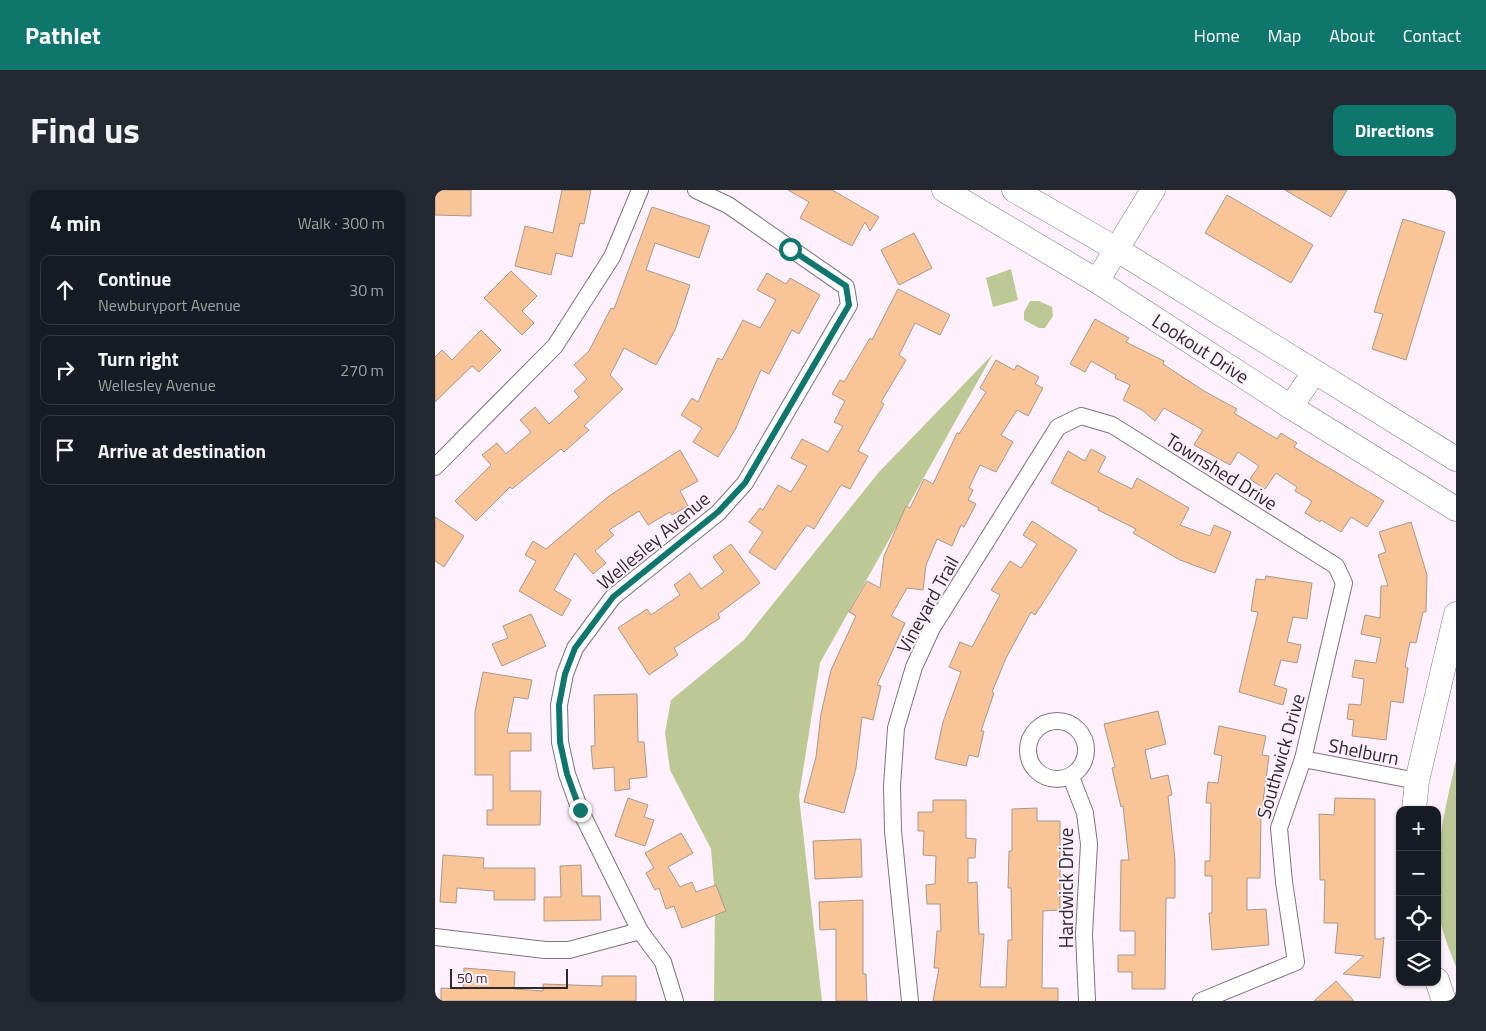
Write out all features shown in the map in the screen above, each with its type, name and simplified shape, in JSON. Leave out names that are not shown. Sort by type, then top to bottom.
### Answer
[{"type":"main road","name":"Lookout Drive","points":[[944,190],[1097,281],[1291,407],[1456,509]]},
{"type":"main road","name":"Lookout Drive","points":[[1014,190],[1116,249],[1313,372],[1456,458]]},
{"type":"main road","points":[[1097,281],[1153,190]]},
{"type":"main road","points":[[1291,407],[1313,372]]},
{"type":"main road","points":[[1414,806],[1417,781],[1456,614]]},
{"type":"main road","points":[[1439,986],[1444,1001]]},
{"type":"street","points":[[435,468],[555,346],[612,257],[640,190]]},
{"type":"street","name":"Wellesley Avenue","points":[[675,1001],[663,962],[639,931],[580,810],[567,774],[560,742],[559,705],[565,674],[575,648],[613,597],[718,512],[745,483],[849,305],[846,286],[728,204],[696,190]]},
{"type":"street","name":"Townshed Drive","points":[[1058,427],[1081,416],[1113,425],[1336,566],[1343,583],[1343,593]]},
{"type":"street","name":"Vineyard Trail","points":[[910,1001],[893,831],[892,786],[896,728],[914,667],[932,628],[1058,427]]},
{"type":"street","name":"Southwick Drive","points":[[1201,1001],[1296,962],[1284,882],[1279,828],[1303,759],[1343,593]]},
{"type":"street","name":"Shelburn","points":[[1303,759],[1417,781]]},
{"type":"street","name":"Hardwick Drive","points":[[1071,777],[1085,813],[1089,844],[1084,934],[1087,1001]]},
{"type":"street","points":[[435,937],[545,950],[569,950],[639,931]]},
{"type":"green space","points":[[1011,269],[1018,300],[993,307],[986,278]]},
{"type":"green space","points":[[1030,301],[1039,301],[1052,307],[1053,316],[1045,328],[1039,328],[1024,320],[1024,312]]},
{"type":"green space","points":[[993,354],[820,663],[799,796],[822,1001],[714,1001],[715,897],[711,849],[670,770],[665,733],[671,700],[744,640],[879,472]]},
{"type":"green space","points":[[1456,760],[1456,967],[1441,923],[1441,835]]},
{"type":"building","points":[[435,190],[471,190],[471,216],[435,215]]},
{"type":"building","points":[[562,190],[591,190],[584,224],[580,223],[572,257],[556,253],[551,275],[515,266],[525,226],[553,233]]},
{"type":"building","points":[[788,190],[832,190],[879,217],[870,231],[865,222],[852,246],[800,218],[809,202]]},
{"type":"building","points":[[1285,190],[1347,190],[1331,217]]},
{"type":"building","points":[[1227,195],[1313,245],[1291,283],[1205,233]]},
{"type":"building","points":[[652,207],[710,226],[699,258],[655,243],[646,270],[690,285],[675,330],[656,365],[624,348],[610,375],[623,389],[584,426],[589,430],[564,452],[561,449],[512,489],[510,487],[476,521],[455,501],[491,465],[482,455],[497,443],[506,454],[531,432],[520,420],[535,407],[549,424],[579,397],[574,391],[587,379],[574,365],[589,351],[611,308],[614,309]]},
{"type":"building","points":[[1403,219],[1445,232],[1406,360],[1372,349],[1383,314],[1374,312]]},
{"type":"building","points":[[914,233],[932,268],[899,285],[881,250]]},
{"type":"building","points":[[511,271],[537,296],[522,311],[534,323],[522,335],[484,298]]},
{"type":"building","points":[[767,273],[786,284],[790,278],[820,295],[799,334],[792,330],[769,374],[761,370],[735,430],[718,457],[693,442],[702,428],[681,415],[692,398],[698,402],[718,358],[722,360],[743,320],[760,328],[776,300],[757,290]]},
{"type":"building","points":[[898,289],[950,315],[940,335],[915,323],[899,355],[906,360],[881,402],[884,404],[858,451],[868,456],[850,489],[841,485],[814,529],[807,525],[775,570],[749,552],[763,532],[749,522],[760,508],[763,510],[778,485],[791,492],[807,466],[791,458],[802,439],[828,452],[843,426],[834,422],[845,401],[832,394],[840,380],[844,382],[870,338],[872,340]]},
{"type":"building","points":[[1095,319],[1129,338],[1126,342],[1164,361],[1163,364],[1204,391],[1237,409],[1234,413],[1277,439],[1281,433],[1297,443],[1294,447],[1384,501],[1367,527],[1351,517],[1341,532],[1321,520],[1320,522],[1305,513],[1312,501],[1295,491],[1297,487],[1276,473],[1265,489],[1250,479],[1259,466],[1238,452],[1230,465],[1194,445],[1203,430],[1164,408],[1155,421],[1142,410],[1123,400],[1130,385],[1115,378],[1116,375],[1091,361],[1085,372],[1070,364]]},
{"type":"building","points":[[481,330],[501,350],[479,372],[472,366],[435,402],[435,357],[442,350],[452,360]]},
{"type":"building","points":[[996,360],[1014,370],[1017,365],[1039,377],[1035,384],[1043,388],[1028,416],[1017,410],[1001,435],[1013,442],[996,472],[980,465],[969,488],[973,490],[968,500],[976,504],[964,527],[961,525],[952,546],[937,539],[926,565],[923,590],[907,588],[891,616],[905,623],[877,685],[881,686],[873,720],[862,717],[856,768],[844,813],[804,802],[816,757],[821,714],[831,670],[856,616],[849,612],[867,581],[880,588],[884,556],[906,506],[910,508],[924,479],[933,484],[957,433],[959,434],[986,392],[980,388]]},
{"type":"building","points":[[1091,449],[1106,457],[1098,472],[1132,489],[1137,478],[1189,508],[1180,525],[1210,536],[1214,525],[1231,532],[1215,573],[1180,560],[1133,533],[1136,529],[1051,483],[1068,451],[1085,461]]},
{"type":"building","points":[[680,450],[698,481],[680,491],[688,506],[672,515],[670,512],[648,525],[639,511],[609,530],[614,535],[595,551],[606,563],[593,574],[575,553],[554,590],[571,600],[562,616],[519,591],[536,561],[525,555],[533,541],[546,549],[609,496]]},
{"type":"building","points":[[435,517],[464,536],[444,567],[435,561]]},
{"type":"building","points":[[1032,521],[1077,550],[1035,615],[1031,612],[1006,658],[992,692],[994,693],[981,731],[984,731],[978,757],[969,755],[966,766],[935,759],[943,722],[961,672],[949,667],[960,642],[972,647],[1000,595],[991,590],[1010,561],[1021,568],[1037,544],[1023,535]]},
{"type":"building","points":[[1411,522],[1427,575],[1426,612],[1423,612],[1416,643],[1410,642],[1405,667],[1408,668],[1403,703],[1391,701],[1386,740],[1352,736],[1354,720],[1347,719],[1349,704],[1361,705],[1364,679],[1352,677],[1355,660],[1376,663],[1381,638],[1361,634],[1365,615],[1380,618],[1381,586],[1388,586],[1378,555],[1386,552],[1379,532]]},
{"type":"building","points":[[731,544],[760,583],[718,614],[720,618],[674,648],[678,655],[649,675],[618,628],[647,609],[651,615],[680,595],[674,585],[690,573],[701,589],[724,572],[713,557]]},
{"type":"building","points":[[1266,576],[1312,583],[1307,619],[1293,617],[1287,642],[1301,645],[1297,663],[1281,660],[1274,685],[1287,689],[1283,705],[1239,692],[1258,612],[1251,611],[1256,579],[1265,580]]},
{"type":"building","points":[[531,614],[546,646],[502,666],[492,644],[508,638],[503,626]]},
{"type":"building","points":[[483,672],[532,680],[528,699],[514,697],[507,733],[531,733],[531,751],[510,751],[510,791],[541,791],[540,825],[487,825],[487,810],[493,810],[493,775],[475,775],[475,712]]},
{"type":"building","points":[[637,694],[638,742],[644,742],[647,777],[629,779],[630,789],[615,791],[614,767],[593,769],[591,746],[595,746],[594,695]]},
{"type":"building","points":[[1158,711],[1166,744],[1145,750],[1151,779],[1168,775],[1172,795],[1168,796],[1175,860],[1175,898],[1166,898],[1165,989],[1132,989],[1132,972],[1118,972],[1118,955],[1135,955],[1135,931],[1120,931],[1121,860],[1129,860],[1123,806],[1121,807],[1112,768],[1115,767],[1104,724]]},
{"type":"building","points":[[1219,726],[1266,736],[1262,755],[1269,756],[1261,817],[1260,878],[1247,878],[1247,910],[1266,909],[1269,945],[1212,950],[1209,913],[1212,913],[1212,876],[1205,876],[1205,861],[1210,861],[1211,803],[1206,803],[1208,782],[1218,783],[1222,756],[1214,754]]},
{"type":"building","points":[[628,798],[648,805],[644,817],[654,820],[645,846],[615,836]]},
{"type":"building","points":[[1335,798],[1375,799],[1375,939],[1384,937],[1380,978],[1343,974],[1364,956],[1335,953],[1338,923],[1324,923],[1325,880],[1320,880],[1319,814],[1334,815]]},
{"type":"building","points":[[933,800],[966,800],[966,838],[976,839],[975,858],[968,858],[968,883],[977,882],[979,934],[984,934],[980,987],[1006,987],[1008,940],[1012,940],[1011,888],[1008,888],[1009,851],[1012,851],[1012,809],[1037,808],[1037,821],[1060,821],[1060,910],[1043,911],[1042,988],[1058,988],[1058,1001],[933,1001],[939,968],[934,968],[937,931],[941,931],[940,904],[927,904],[926,885],[935,884],[936,856],[923,855],[924,831],[918,831],[918,812],[933,812]]},
{"type":"building","points":[[681,833],[693,853],[668,867],[680,887],[692,882],[696,892],[716,885],[726,911],[682,928],[674,906],[666,909],[659,888],[655,890],[646,873],[654,868],[645,853]]},
{"type":"building","points":[[861,839],[862,877],[815,879],[813,841]]},
{"type":"building","points":[[443,855],[484,858],[483,868],[535,868],[535,900],[494,900],[494,891],[457,888],[456,903],[440,902]]},
{"type":"building","points":[[581,865],[582,896],[600,896],[601,920],[544,921],[544,897],[561,897],[560,866]]},
{"type":"building","points":[[863,900],[863,974],[866,974],[867,1001],[836,1001],[836,929],[820,930],[819,902]]},
{"type":"building","points":[[464,968],[515,972],[514,989],[543,991],[543,984],[602,986],[602,976],[636,976],[636,1001],[441,1001],[441,988],[463,989]]},
{"type":"building","points":[[1336,981],[1354,1001],[1314,1001]]},
{"type":"route","points":[[580,810],[567,774],[560,742],[559,705],[565,674],[575,648],[613,597],[718,512],[745,483],[849,305],[846,286],[790,249]]}]
